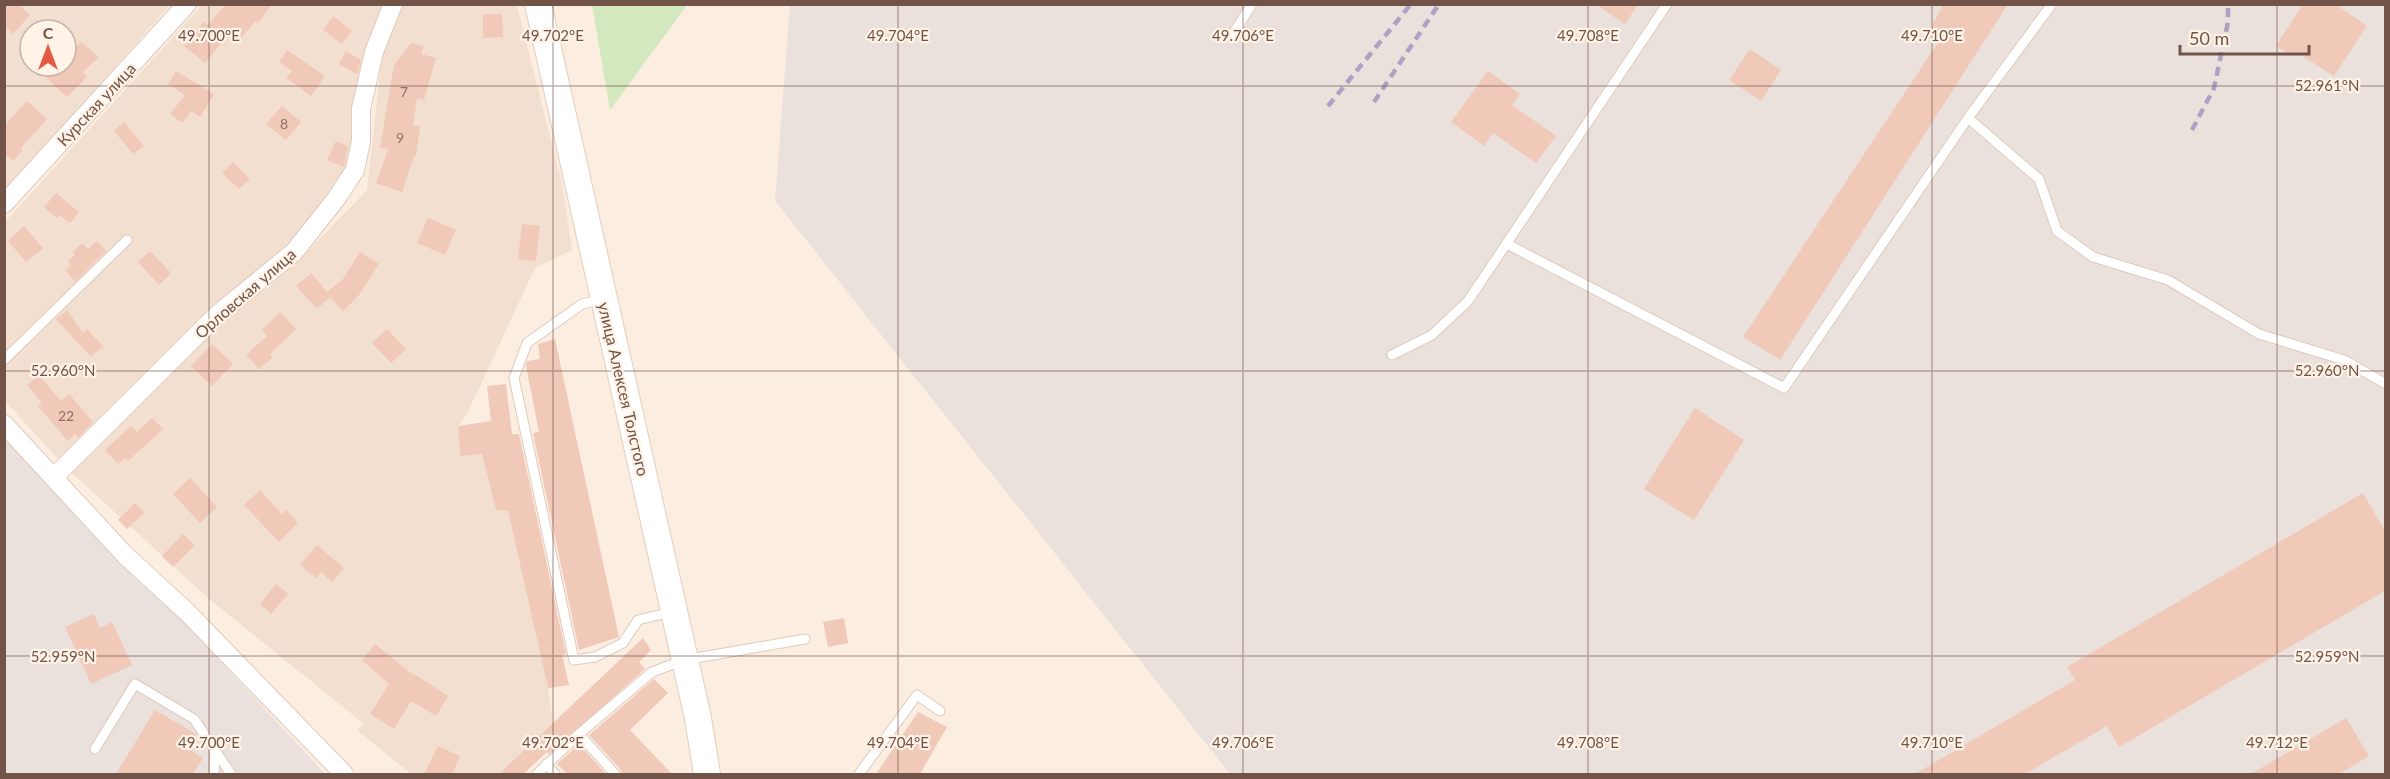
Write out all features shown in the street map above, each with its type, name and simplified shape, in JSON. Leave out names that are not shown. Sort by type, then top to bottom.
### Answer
[{"type":"street","name":"Курская улица","points":[[4,204],[187,4]]},
{"type":"street","name":"Орловская улица","points":[[54,477],[218,314],[294,252],[336,199],[355,170],[361,141],[361,109],[374,52],[393,4]]},
{"type":"street","name":"улица Алексея Толстого","points":[[538,4],[698,718],[706,774]]},
{"type":"street","points":[[4,424],[125,555],[186,612],[344,774]]},
{"type":"lane","points":[[1233,34],[1252,4]]},
{"type":"lane","points":[[1392,355],[1432,335],[1468,301],[1667,4]]},
{"type":"lane","points":[[1507,244],[1784,388],[1968,118],[2052,4]]},
{"type":"lane","points":[[1968,118],[2039,179],[2057,231],[2093,256],[2168,280],[2259,334],[2344,360],[2385,384]]},
{"type":"lane","points":[[4,360],[127,240]]},
{"type":"lane","points":[[604,299],[582,304],[527,343],[514,378],[574,660],[595,657],[623,643],[638,620],[674,612]]},
{"type":"lane","points":[[537,774],[579,734],[652,672],[684,660],[806,639]]},
{"type":"lane","points":[[95,749],[135,684],[194,719],[231,774]]},
{"type":"lane","points":[[859,774],[917,695],[940,711]]},
{"type":"lane","points":[[579,734],[615,774]]},
{"type":"lane","points":[[214,774],[215,749]]},
{"type":"lane","points":[[546,764],[555,774]]},
{"type":"shaded area","points":[[5,5],[170,5],[5,192]]},
{"type":"shaded area","points":[[202,5],[383,5],[356,89],[352,154],[340,182],[282,252],[60,461],[5,401],[4,223]]},
{"type":"shaded area","points":[[398,5],[517,5],[562,184],[572,250],[535,268],[468,412],[458,427],[460,455],[482,454],[496,510],[508,511],[548,688],[553,723],[499,774],[411,774],[357,730],[364,724],[208,598],[71,472],[216,325],[304,255],[367,190],[382,55]]},
{"type":"shaded area","points":[[790,5],[2385,5],[2385,774],[1230,774],[775,201]]},
{"type":"shaded area","points":[[5,429],[325,774],[5,774]]},
{"type":"green space","points":[[592,5],[687,5],[610,110]]},
{"type":"building","points":[[4,4],[18,4],[30,15],[27,18],[18,18],[18,28],[13,34],[4,26]]},
{"type":"building","points":[[226,4],[272,4],[258,23],[255,22],[240,39],[231,31],[205,63],[184,46],[204,22],[208,25]]},
{"type":"building","points":[[1595,4],[1638,4],[1625,24]]},
{"type":"building","points":[[1944,4],[2008,4],[1780,360],[1743,337],[1941,38],[1928,32]]},
{"type":"building","points":[[2303,4],[2335,4],[2367,26],[2334,76],[2296,52],[2293,57],[2276,46]]},
{"type":"building","points":[[483,14],[502,14],[503,37],[483,38]]},
{"type":"building","points":[[333,16],[352,31],[342,44],[323,30]]},
{"type":"building","points":[[81,42],[99,57],[83,72],[87,77],[67,97],[46,78],[78,78],[78,45]]},
{"type":"building","points":[[411,43],[424,46],[421,54],[436,58],[424,100],[417,98],[413,126],[420,126],[416,156],[414,156],[402,192],[376,183],[388,149],[380,148],[394,65]]},
{"type":"building","points":[[1750,49],[1781,70],[1761,101],[1729,80]]},
{"type":"building","points":[[287,50],[325,76],[311,96],[286,78],[292,71],[279,62]]},
{"type":"building","points":[[346,51],[361,60],[357,74],[339,64]]},
{"type":"building","points":[[176,71],[214,94],[200,117],[191,111],[182,123],[170,114],[185,95],[168,84]]},
{"type":"building","points":[[1488,71],[1520,94],[1512,105],[1556,136],[1536,163],[1493,133],[1484,146],[1451,122]]},
{"type":"building","points":[[27,101],[47,119],[21,148],[23,150],[13,161],[4,153],[4,126]]},
{"type":"building","points":[[282,106],[301,122],[286,140],[266,124]]},
{"type":"building","points":[[124,122],[144,146],[133,154],[114,131]]},
{"type":"building","points":[[336,141],[348,146],[344,167],[327,160]]},
{"type":"building","points":[[233,162],[250,179],[239,189],[222,173]]},
{"type":"building","points":[[56,193],[79,212],[70,223],[59,215],[57,218],[44,207]]},
{"type":"building","points":[[428,218],[456,230],[445,255],[417,243]]},
{"type":"building","points":[[522,224],[540,226],[536,261],[518,259]]},
{"type":"building","points":[[24,226],[43,248],[26,262],[8,241]]},
{"type":"building","points":[[97,241],[106,251],[75,282],[65,270],[71,265],[68,261],[75,255],[73,252],[82,243],[88,249]]},
{"type":"building","points":[[150,251],[171,273],[159,285],[138,262]]},
{"type":"building","points":[[360,252],[379,264],[359,295],[343,311],[330,297],[317,309],[296,286],[311,273],[327,292],[343,279]]},
{"type":"building","points":[[67,310],[83,333],[87,329],[103,346],[91,357],[56,319]]},
{"type":"building","points":[[280,312],[296,329],[270,354],[273,357],[259,369],[246,355],[267,336],[262,330]]},
{"type":"building","points":[[387,329],[406,349],[391,363],[372,343]]},
{"type":"building","points":[[555,339],[619,637],[579,650],[533,433],[539,432],[526,366],[527,361],[540,359],[538,344]]},
{"type":"building","points":[[212,344],[233,364],[212,386],[191,366]]},
{"type":"building","points":[[39,375],[61,401],[69,394],[93,422],[78,438],[75,434],[68,441],[38,406],[42,403],[27,385]]},
{"type":"building","points":[[506,384],[512,434],[519,434],[566,654],[562,655],[569,685],[548,688],[508,511],[496,510],[482,454],[460,456],[458,426],[491,421],[487,386]]},
{"type":"building","points":[[1695,408],[1744,440],[1694,520],[1644,489]]},
{"type":"building","points":[[152,418],[163,429],[128,461],[125,458],[118,464],[105,450],[131,426],[137,432]]},
{"type":"building","points":[[190,478],[217,507],[200,523],[173,494]]},
{"type":"building","points":[[260,490],[282,514],[286,510],[298,523],[279,542],[244,505]]},
{"type":"building","points":[[2363,493],[2385,531],[2385,591],[2119,747],[2107,726],[2025,774],[1915,774],[2075,680],[2067,667]]},
{"type":"building","points":[[135,503],[144,513],[127,529],[118,520]]},
{"type":"building","points":[[183,534],[195,545],[173,567],[162,556]]},
{"type":"building","points":[[317,545],[344,568],[332,582],[321,572],[316,578],[300,565]]},
{"type":"building","points":[[276,584],[288,594],[271,614],[260,604]]},
{"type":"building","points":[[94,614],[100,628],[112,622],[132,665],[91,684],[65,627]]},
{"type":"building","points":[[844,618],[848,643],[828,647],[823,622]]},
{"type":"building","points":[[643,638],[651,650],[639,662],[645,669],[549,754],[547,752],[523,774],[499,774]]},
{"type":"building","points":[[375,644],[413,675],[448,696],[436,716],[411,701],[394,729],[370,714],[389,684],[362,660]]},
{"type":"building","points":[[654,679],[668,693],[630,730],[672,774],[622,774],[589,735]]},
{"type":"building","points":[[155,710],[196,734],[188,749],[203,758],[193,774],[116,774]]},
{"type":"building","points":[[918,712],[947,727],[920,774],[876,774]]},
{"type":"building","points":[[2346,718],[2369,756],[2339,774],[2251,774]]},
{"type":"building","points":[[579,744],[606,774],[567,774],[557,764]]},
{"type":"building","points":[[438,746],[460,756],[452,774],[424,774]]},
{"type":"railway","points":[[1328,106],[1411,4]]},
{"type":"railway","points":[[1374,102],[1439,4]]},
{"type":"railway","points":[[2192,130],[2214,88],[2228,22],[2228,4]]}]
